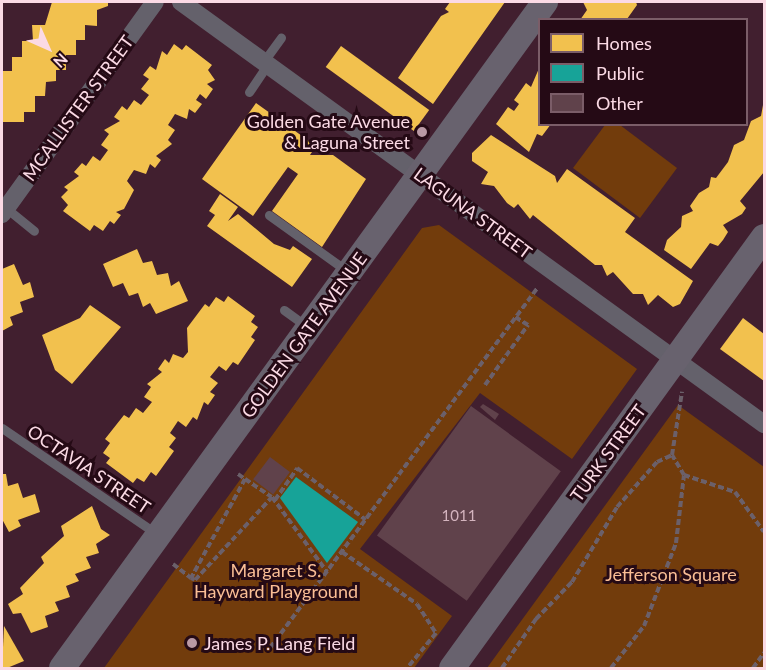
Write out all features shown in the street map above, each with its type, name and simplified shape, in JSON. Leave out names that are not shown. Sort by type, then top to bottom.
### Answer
[{"type":"main road","name":"GOLDEN GATE AVENUE","points":[[538,18],[545,2]]},
{"type":"main road","name":"GOLDEN GATE AVENUE","points":[[62,669],[420,174],[533,31]]},
{"type":"main road","name":"TURK STREET","points":[[452,669],[765,237]]},
{"type":"street","name":"MCALLISTER STREET","points":[[4,211],[155,2]]},
{"type":"street","name":"LAGUNA STREET","points":[[181,2],[765,424]]},
{"type":"lane","points":[[249,92],[281,38]]},
{"type":"lane","points":[[4,211],[34,231]]},
{"type":"lane","points":[[269,215],[349,273]]},
{"type":"lane","points":[[284,310],[309,328]]},
{"type":"lane","name":"OCTAVIA STREET","points":[[2,428],[158,536]]},
{"type":"path","points":[[270,648],[537,288]]},
{"type":"path","points":[[485,385],[528,326],[515,317]]},
{"type":"path","points":[[611,669],[644,626],[670,568],[684,475],[672,455],[682,392]]},
{"type":"path","points":[[502,669],[536,619],[572,582],[613,512],[657,462],[672,455]]},
{"type":"path","points":[[173,564],[195,580],[274,498],[297,468],[366,520]]},
{"type":"path","points":[[238,474],[274,498],[327,572]]},
{"type":"path","points":[[684,475],[735,492],[765,532]]},
{"type":"path","points":[[191,578],[245,479]]},
{"type":"path","points":[[342,552],[417,604],[436,633],[407,669]]},
{"type":"path","points":[[753,669],[765,653]]},
{"type":"green space","points":[[604,126],[621,126],[677,168],[640,218],[573,168]]},
{"type":"green space","name":"Margaret S. Hayward Playground","points":[[439,225],[637,369],[572,459],[480,393],[360,549],[452,616],[414,668],[104,668],[422,228]]},
{"type":"green space","name":"Jefferson Square","points":[[678,405],[764,467],[764,668],[487,668]]},
{"type":"building: Homes","points":[[52,2],[108,2],[108,6],[97,10],[97,26],[85,25],[85,40],[76,40],[76,55],[66,55],[66,70],[56,70],[56,81],[46,82],[45,96],[35,96],[35,112],[24,112],[24,122],[2,122],[2,71],[12,71],[12,57],[22,57],[22,41],[33,41],[32,25],[45,25]]},
{"type":"building: Homes","points":[[450,2],[505,2],[433,104],[398,78],[441,16],[449,12],[445,9]]},
{"type":"building: Homes","points":[[583,2],[636,2],[637,5],[628,18],[581,18],[587,10]]},
{"type":"building: Homes","points":[[174,44],[182,50],[186,45],[212,65],[208,70],[215,80],[207,84],[213,89],[206,99],[200,94],[196,100],[202,104],[195,113],[189,109],[187,119],[175,114],[168,125],[175,130],[168,140],[172,144],[156,156],[161,160],[155,168],[150,164],[146,174],[134,170],[127,181],[134,190],[124,209],[116,212],[121,215],[114,224],[110,221],[103,231],[94,225],[90,231],[63,211],[68,205],[61,197],[68,190],[64,187],[79,176],[74,172],[82,163],[86,166],[93,156],[100,161],[108,150],[101,145],[109,134],[104,130],[120,121],[114,117],[122,106],[127,110],[134,100],[141,105],[149,95],[141,89],[149,79],[143,75],[150,66],[156,70],[162,51],[167,55]]},
{"type":"building: Homes","points":[[341,46],[429,110],[414,131],[326,67]]},
{"type":"building: Homes","points":[[538,71],[538,126],[550,126],[542,136],[537,134],[529,152],[496,124],[508,107],[514,111],[519,104],[514,100],[526,83],[531,87]]},
{"type":"building: Homes","points":[[256,103],[316,146],[310,155],[333,155],[366,179],[322,247],[272,211],[298,174],[288,167],[253,216],[202,179]]},
{"type":"building: Homes","points":[[763,105],[764,172],[740,201],[746,208],[742,214],[723,225],[728,232],[723,240],[718,246],[710,243],[691,269],[664,250],[667,240],[681,227],[682,216],[693,211],[690,206],[699,193],[709,187],[711,177],[716,178],[728,162],[734,145],[744,140],[751,121],[761,116]]},
{"type":"building: Homes","points":[[491,135],[555,176],[557,183],[567,169],[635,218],[625,232],[693,281],[680,304],[673,307],[658,295],[648,305],[643,294],[633,294],[613,272],[607,276],[602,265],[595,265],[533,215],[530,219],[518,204],[514,208],[507,203],[494,186],[481,184],[488,172],[472,161],[472,153]]},
{"type":"building: Homes","points":[[220,194],[238,207],[228,221],[238,214],[274,244],[290,250],[293,246],[312,259],[292,287],[207,226],[215,215],[209,211]]},
{"type":"building: Homes","points":[[137,249],[143,263],[152,261],[157,275],[168,273],[171,286],[179,281],[188,301],[156,314],[150,303],[143,307],[138,293],[129,296],[123,283],[113,287],[103,264]]},
{"type":"building: Homes","points":[[14,264],[23,285],[30,282],[34,297],[20,302],[23,312],[10,317],[13,325],[2,331],[2,269]]},
{"type":"building: Homes","points":[[228,296],[255,316],[251,322],[258,327],[251,337],[255,340],[238,365],[233,362],[226,371],[219,366],[210,377],[218,383],[210,392],[215,395],[208,405],[204,402],[197,420],[193,417],[186,427],[178,421],[170,433],[176,438],[169,447],[174,451],[156,476],[151,472],[144,482],[137,478],[133,483],[106,463],[110,458],[103,453],[110,443],[105,439],[124,415],[129,418],[136,408],[143,413],[152,402],[144,397],[151,387],[147,384],[162,372],[158,369],[165,359],[169,363],[173,354],[183,358],[188,352],[187,328],[205,304],[209,307],[216,297],[224,302]]},
{"type":"building: Homes","points":[[90,305],[121,327],[72,384],[55,370],[42,335],[80,318]]},
{"type":"building: Homes","points":[[743,318],[764,334],[764,381],[720,349]]},
{"type":"building: Homes","points":[[2,474],[6,474],[8,486],[18,483],[23,498],[35,494],[40,512],[18,520],[21,526],[9,532],[2,519]]},
{"type":"building: Homes","points":[[92,506],[101,529],[110,535],[96,544],[99,553],[86,557],[91,568],[75,574],[79,581],[66,586],[70,597],[55,602],[59,611],[45,616],[48,627],[31,633],[21,613],[13,614],[8,604],[23,594],[20,588],[44,563],[41,557],[64,536],[61,526]]},
{"type":"building: Homes","points":[[4,626],[24,661],[7,668],[2,668]]},
{"type":"building: Public","points":[[296,477],[358,522],[327,563],[280,498]]},
{"type":"building: Other","points":[[483,404],[499,414],[495,420],[480,407]]},
{"type":"building: Other","points":[[471,406],[561,471],[467,601],[377,535]]},
{"type":"building: Other","points":[[270,457],[290,472],[273,494],[253,479]]},
{"type":"place","name":"Golden Gate Avenue & Laguna Street","points":[[422,132]]},
{"type":"place","name":"James P. Lang Field","points":[[192,643]]}]
